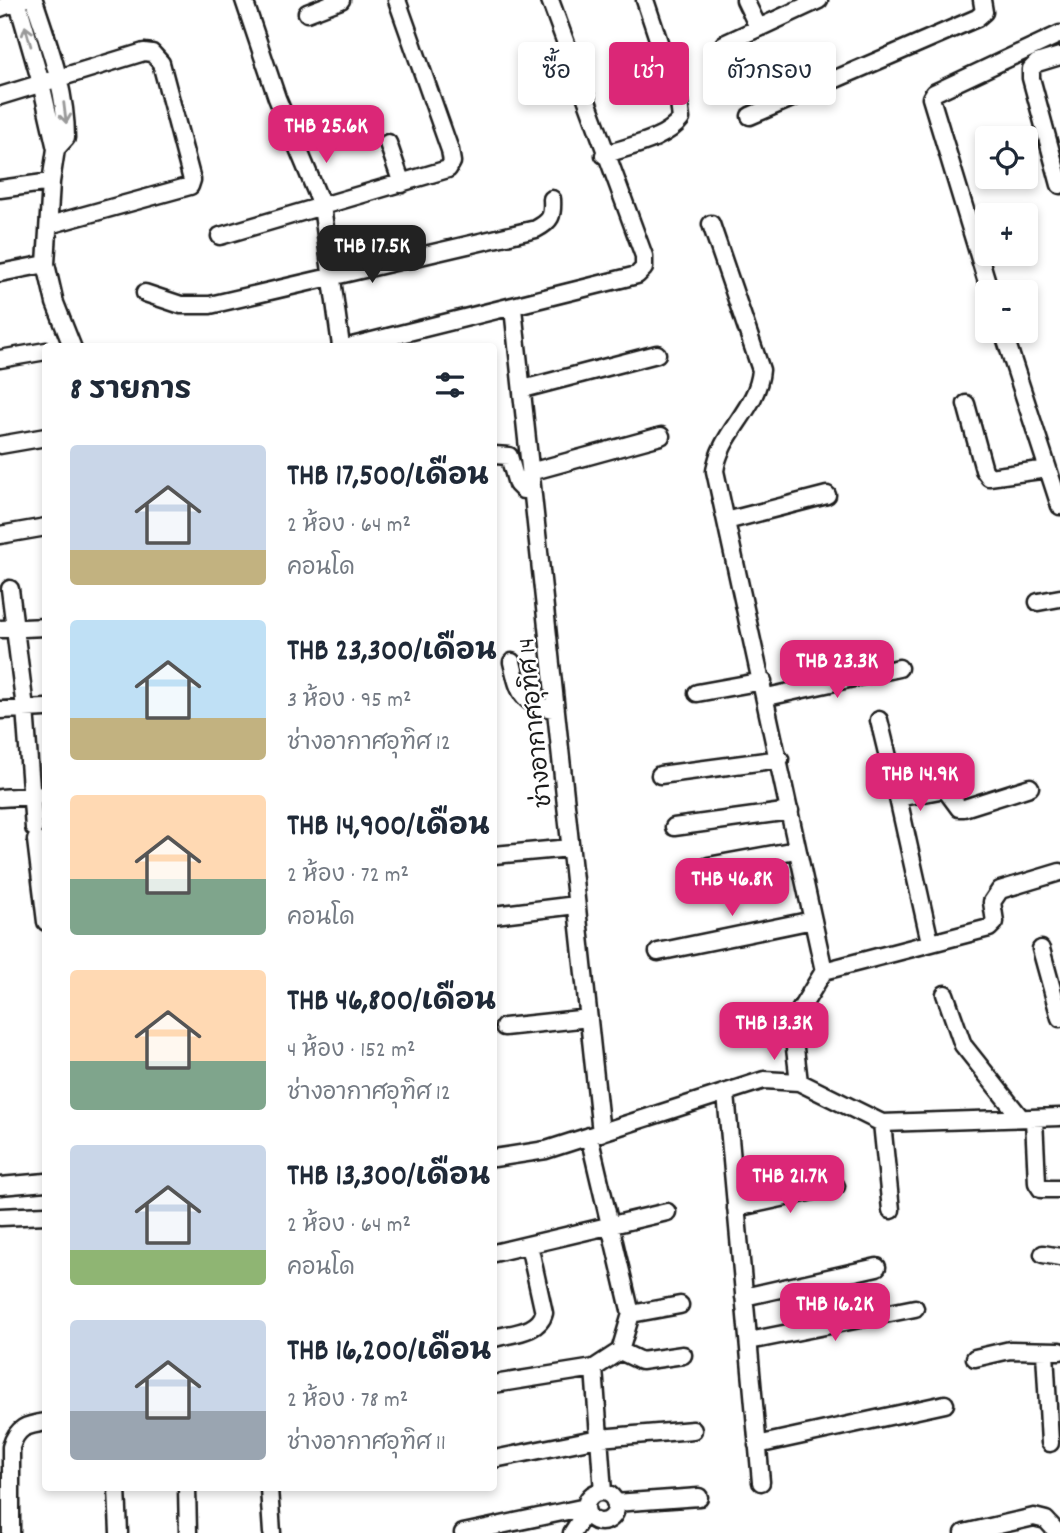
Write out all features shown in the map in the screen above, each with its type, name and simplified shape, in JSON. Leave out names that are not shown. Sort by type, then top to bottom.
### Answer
[{"type":"street","points":[[0,8],[23,0]]},
{"type":"street","points":[[23,0],[59,78],[66,138],[56,149]]},
{"type":"street","points":[[23,0],[56,149],[51,182],[46,264],[50,287],[70,343]]},
{"type":"street","points":[[244,0],[277,98],[322,206],[341,343]]},
{"type":"street","points":[[307,13],[341,0]]},
{"type":"street","points":[[220,236],[448,169],[452,162],[397,0]]},
{"type":"street","points":[[365,343],[637,275],[644,268],[644,256],[604,155],[550,0]]},
{"type":"street","points":[[604,155],[662,135],[681,119],[679,102],[645,0]]},
{"type":"street","points":[[746,0],[758,27]]},
{"type":"street","points":[[728,42],[818,0]]},
{"type":"street","points":[[750,116],[977,18],[984,12],[982,0]]},
{"type":"street","points":[[986,280],[931,97],[934,93],[1060,34]]},
{"type":"street","points":[[0,96],[144,52],[157,57],[192,180],[182,190],[49,225]]},
{"type":"street","points":[[1060,55],[1037,63],[1031,69],[1031,78],[1060,185]]},
{"type":"street","points":[[388,143],[402,184]]},
{"type":"street","points":[[0,189],[51,182]]},
{"type":"street","points":[[145,293],[195,307],[536,229],[549,222],[553,214],[552,199]]},
{"type":"street","points":[[711,224],[761,370],[759,389],[717,456],[715,471],[765,689],[796,850],[824,971]]},
{"type":"street","points":[[0,273],[46,264]]},
{"type":"street","name":"ช่างอากาศอุทิศ 14","points":[[513,308],[589,1018],[595,1134],[610,1225],[631,1314]]},
{"type":"street","points":[[1007,343],[1060,506]]},
{"type":"street","points":[[0,359],[42,352]]},
{"type":"street","points":[[523,389],[657,354]]},
{"type":"street","points":[[966,404],[984,470],[989,477],[1048,469]]},
{"type":"street","points":[[530,472],[661,436]]},
{"type":"street","points":[[0,445],[42,438]]},
{"type":"street","points":[[497,455],[509,456],[517,484],[523,490],[531,490]]},
{"type":"street","points":[[726,521],[828,495]]},
{"type":"street","points":[[0,535],[42,528]]},
{"type":"street","points":[[10,589],[8,629],[25,708],[38,795],[35,834],[42,890]]},
{"type":"street","points":[[1038,602],[1060,598]]},
{"type":"street","points":[[8,629],[42,627]]},
{"type":"street","points":[[512,662],[519,691],[528,702],[555,709]]},
{"type":"street","points":[[697,693],[765,689],[899,668]]},
{"type":"street","points":[[0,710],[42,708]]},
{"type":"street","points":[[879,720],[930,942]]},
{"type":"street","points":[[660,775],[780,759]]},
{"type":"street","points":[[898,798],[945,789],[959,808],[964,808],[1030,787]]},
{"type":"street","points":[[0,798],[38,795]]},
{"type":"street","points":[[674,827],[790,811]]},
{"type":"street","points":[[497,855],[570,848]]},
{"type":"street","points":[[708,866],[796,850]]},
{"type":"street","points":[[799,1082],[792,1023],[824,971],[989,929],[995,922],[992,902],[1000,890],[1060,872]]},
{"type":"street","points":[[497,915],[576,905]]},
{"type":"street","points":[[658,952],[813,920]]},
{"type":"street","points":[[1041,949],[1060,1018]]},
{"type":"street","points":[[945,995],[963,1045],[1028,1119],[1037,1183],[1041,1189],[1060,1189]]},
{"type":"street","points":[[504,1027],[589,1018]]},
{"type":"street","points":[[497,1158],[521,1156],[764,1080],[799,1082],[882,1123],[1060,1116]]},
{"type":"street","points":[[726,1094],[761,1482]]},
{"type":"street","points":[[882,1123],[891,1210]]},
{"type":"street","points":[[0,1186],[42,1182]]},
{"type":"street","points":[[736,1208],[836,1186]]},
{"type":"street","points":[[497,1252],[667,1212]]},
{"type":"street","points":[[0,1217],[42,1215]]},
{"type":"street","points":[[497,1337],[535,1327],[542,1322],[544,1313],[529,1245]]},
{"type":"street","points":[[1043,1254],[1060,1257]]},
{"type":"street","points":[[744,1297],[877,1267]]},
{"type":"street","points":[[497,1383],[594,1367],[620,1351],[631,1314],[680,1305]]},
{"type":"street","points":[[749,1341],[915,1308]]},
{"type":"street","points":[[975,1358],[1010,1350],[1053,1352],[1050,1443]]},
{"type":"street","points":[[620,1351],[641,1361],[683,1355]]},
{"type":"street","points":[[594,1367],[599,1438],[610,1512]]},
{"type":"street","points":[[757,1445],[945,1404]]},
{"type":"street","points":[[11,1533],[6,1479],[11,1447],[15,1434],[28,1424],[42,1422]]},
{"type":"street","points":[[497,1458],[599,1438],[693,1430]]},
{"type":"street","points":[[117,1491],[119,1533]]},
{"type":"street","points":[[187,1491],[188,1533]]},
{"type":"street","points":[[269,1491],[272,1533]]},
{"type":"street","points":[[587,1511],[595,1521],[610,1512],[699,1497]]},
{"type":"street","points":[[572,1533],[587,1511],[588,1499],[610,1512]]},
{"type":"street","points":[[463,1533],[587,1511]]},
{"type":"street","points":[[964,1533],[1034,1517],[1046,1520],[1058,1533]]}]
